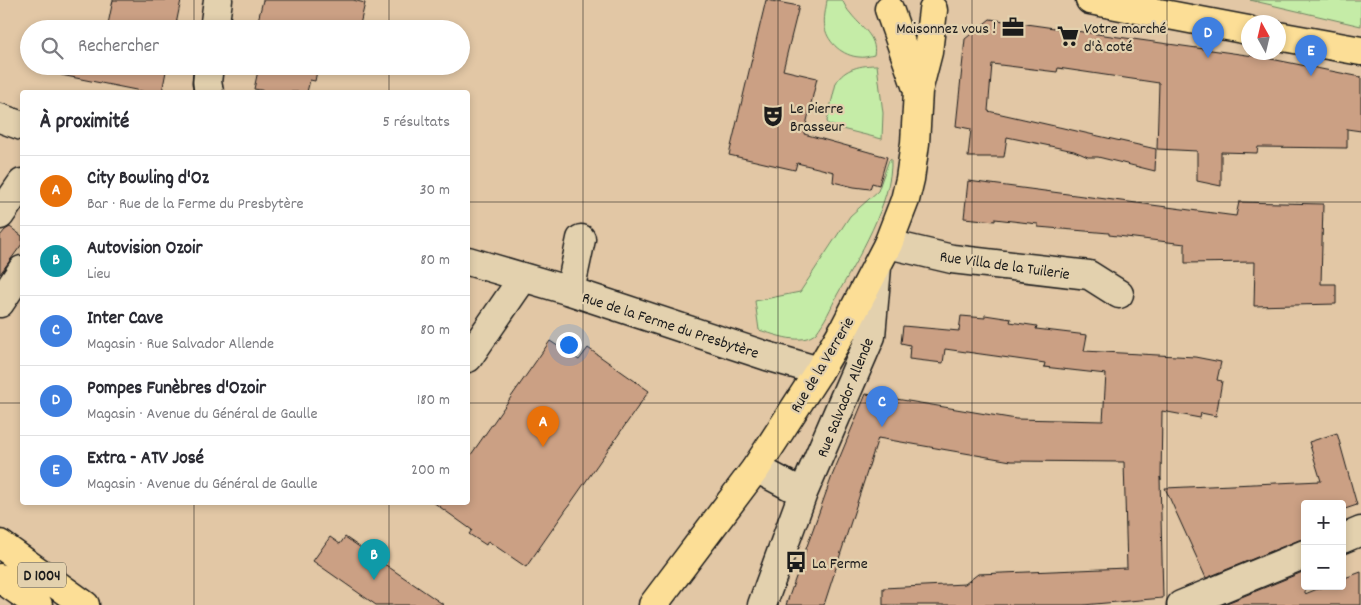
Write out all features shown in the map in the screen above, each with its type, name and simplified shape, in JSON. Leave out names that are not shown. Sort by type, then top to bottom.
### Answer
[{"type":"main road","points":[[1090,0],[1241,29]]},
{"type":"main road","points":[[884,4],[904,15],[919,15],[939,5]]},
{"type":"main road","name":"Rue de la Verrerie","points":[[884,4],[918,91]]},
{"type":"main road","name":"Rue de la Verrerie","points":[[652,605],[756,468],[819,371],[845,327],[882,255],[905,200],[910,179],[915,143],[918,91],[939,5]]},
{"type":"main road","points":[[1286,37],[1361,51]]},
{"type":"main road","name":"D 1004","points":[[0,544],[85,605]]},
{"type":"main road","name":"D 1004","points":[[0,578],[38,605]]},
{"type":"street","points":[[215,20],[218,0]]},
{"type":"street","points":[[208,75],[209,90]]},
{"type":"street","points":[[0,118],[20,125]]},
{"type":"street","points":[[0,215],[20,186]]},
{"type":"street","points":[[570,291],[581,239]]},
{"type":"street","name":"Rue Villa de la Tuilerie","points":[[882,255],[952,259],[1089,276],[1119,294]]},
{"type":"street","name":"Rue Salvador Allende","points":[[762,605],[803,493],[871,336],[882,255]]},
{"type":"street","name":"Rue de la Ferme du Presbytère","points":[[470,262],[570,291],[767,356],[819,371]]},
{"type":"street","points":[[0,303],[20,273]]},
{"type":"street","points":[[470,355],[523,278]]},
{"type":"street","points":[[756,468],[803,493]]},
{"type":"street","points":[[1346,537],[1361,531]]},
{"type":"street","points":[[1181,605],[1301,556]]},
{"type":"green space","points":[[827,0],[842,0],[848,11],[871,37],[875,49],[874,55],[853,56],[833,44],[824,25]]},
{"type":"green space","points":[[1250,0],[1361,0],[1361,26]]},
{"type":"green space","points":[[877,65],[883,113],[882,139],[828,124],[827,121],[836,83],[839,78],[854,68]]},
{"type":"green space","points":[[891,159],[886,193],[872,230],[816,333],[804,339],[796,339],[781,337],[759,330],[755,301],[800,292],[850,216],[878,191]]},
{"type":"building","points":[[113,0],[181,0],[177,20],[109,20]]},
{"type":"building","points":[[263,0],[353,0],[365,3],[361,20],[258,20]]},
{"type":"building","name":"Le Pierre Brasseur","points":[[766,0],[799,6],[783,70],[817,78],[804,134],[887,157],[879,185],[872,183],[870,189],[854,187],[833,182],[834,172],[797,163],[795,170],[729,155]]},
{"type":"building","points":[[990,19],[1241,54],[1241,60],[1276,60],[1361,77],[1361,131],[1347,129],[1347,148],[1258,147],[1257,153],[1221,152],[1221,186],[1197,181],[1197,151],[1157,149],[1159,83],[1058,68],[1057,72],[992,64],[988,111],[1156,149],[1155,171],[1007,137],[1004,157],[968,157],[971,129],[956,126],[965,39]]},
{"type":"building","points":[[61,75],[165,75],[162,90],[136,90]]},
{"type":"building","points":[[257,75],[316,75],[315,81],[310,80],[308,90],[254,89]]},
{"type":"building","points":[[968,181],[1236,216],[1239,202],[1323,204],[1321,284],[1336,284],[1336,304],[1254,306],[1255,262],[1185,263],[1185,244],[1109,235],[1109,233],[1038,227],[1038,224],[995,219],[995,221],[964,218]]},
{"type":"building","points":[[10,227],[20,234],[20,247],[0,274],[0,236]]},
{"type":"building","points":[[985,315],[1011,319],[1010,322],[1037,326],[1036,329],[1087,335],[1084,351],[1195,357],[1221,362],[1217,380],[1222,381],[1216,416],[1201,413],[1200,418],[1162,411],[1161,480],[1160,477],[1163,598],[1083,605],[883,605],[883,588],[965,584],[978,574],[1127,568],[1124,462],[1011,461],[878,438],[824,605],[786,605],[832,476],[866,394],[1016,419],[1103,421],[1106,374],[1044,367],[1045,363],[945,349],[943,363],[909,359],[910,345],[901,343],[903,326],[959,331],[961,316],[985,318]]},
{"type":"building","points":[[550,341],[579,360],[588,348],[649,391],[526,567],[488,541],[486,545],[469,534],[472,530],[437,505],[470,505],[470,456]]},
{"type":"building","points":[[1337,433],[1357,505],[1346,509],[1346,500],[1301,500],[1301,540],[1206,578],[1165,488],[1321,481],[1309,442]]},
{"type":"building","points":[[330,537],[340,544],[345,537],[444,605],[376,605],[313,561]]},
{"type":"building","points":[[1361,572],[1361,605],[1222,605],[1301,573],[1301,590],[1305,590],[1305,594],[1315,590],[1346,590],[1346,578]]},
{"type":"place","name":"Maisonnez vous !","points":[[1013,27]]},
{"type":"place","name":"Votre marché d'à coté","points":[[1068,36]]},
{"type":"place","name":"Pompes Funèbres d'Ozoir","points":[[1208,58]]},
{"type":"place","name":"Extra - ATV José","points":[[1311,76]]},
{"type":"place","name":"Le Pierre Brasseur","points":[[773,116]]},
{"type":"place","name":"Inter Cave","points":[[882,427]]},
{"type":"place","name":"City Bowling d'Oz","points":[[543,447]]},
{"type":"place","name":"La Ferme","points":[[796,562]]},
{"type":"place","name":"Autovision Ozoir","points":[[374,580]]}]
